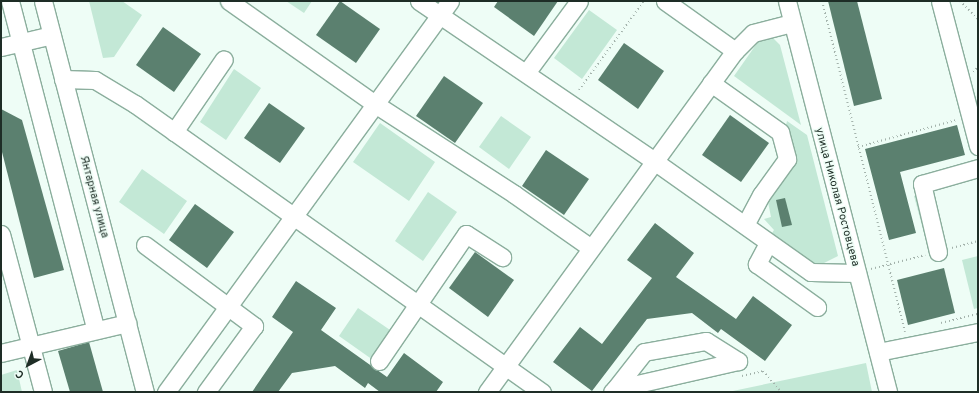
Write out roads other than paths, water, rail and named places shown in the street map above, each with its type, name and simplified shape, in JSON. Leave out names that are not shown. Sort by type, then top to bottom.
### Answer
[{"type":"street","points":[[10,1],[96,330]]},
{"type":"street","name":"Янтарная улица","points":[[43,1],[145,392]]},
{"type":"street","points":[[229,1],[375,104],[514,194],[591,248]]},
{"type":"street","points":[[419,1],[445,8],[526,73],[636,151],[654,160],[768,243],[811,272],[857,273]]},
{"type":"street","points":[[526,73],[579,1]]},
{"type":"street","points":[[665,1],[734,51]]},
{"type":"street","name":"улица Николая Ростовцева","points":[[786,1],[888,392]]},
{"type":"street","points":[[940,1],[977,142]]},
{"type":"street","points":[[166,392],[294,218],[445,8]]},
{"type":"street","points":[[487,392],[734,51],[753,33],[792,23]]},
{"type":"street","points":[[1,47],[52,35]]},
{"type":"street","points":[[174,132],[224,59]]},
{"type":"street","points":[[63,79],[95,80],[135,104],[418,306],[542,392]]},
{"type":"street","points":[[711,83],[780,132],[787,159],[761,195],[745,225]]},
{"type":"street","points":[[938,252],[922,184],[978,168]]},
{"type":"street","points":[[1,234],[43,392]]},
{"type":"street","points":[[379,361],[466,234],[502,257]]},
{"type":"street","points":[[768,243],[757,264],[817,307]]},
{"type":"street","points":[[145,245],[254,326],[206,392]]},
{"type":"street","points":[[1,353],[127,323]]},
{"type":"street","points":[[878,352],[978,332]]},
{"type":"street","points":[[706,341],[738,361],[614,390],[644,352],[706,341]]}]
